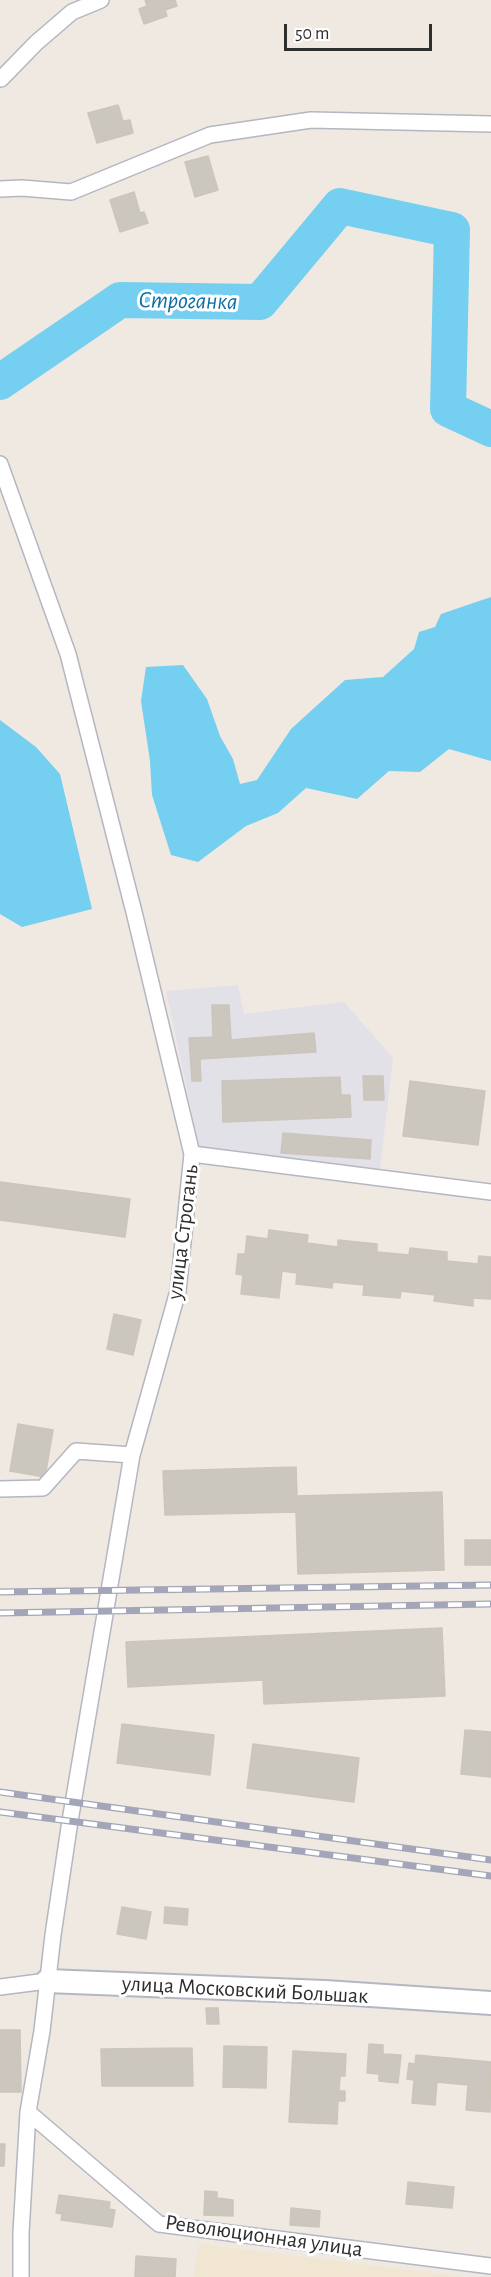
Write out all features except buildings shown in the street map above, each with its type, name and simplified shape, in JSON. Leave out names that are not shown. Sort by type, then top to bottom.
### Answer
[{"type":"street","points":[[0,80],[36,43],[72,12],[101,0]]},
{"type":"street","points":[[0,189],[22,188],[71,192],[210,135],[310,120],[491,124]]},
{"type":"street","points":[[0,464],[68,654],[192,1154]]},
{"type":"street","name":"улица Строгань","points":[[47,1981],[70,1821],[132,1455],[178,1291],[192,1154],[491,1192]]},
{"type":"street","points":[[0,1489],[43,1488],[76,1450],[132,1455]]},
{"type":"street","points":[[21,2277],[21,2234],[28,2112],[42,2031],[47,1981]]},
{"type":"street","name":"улица Московский Большак","points":[[0,1987],[47,1981],[325,1992],[491,2003]]},
{"type":"street","name":"Революционная улица","points":[[28,2112],[159,2224],[491,2266]]},
{"type":"shaded area","points":[[238,985],[244,1014],[344,1002],[393,1058],[380,1169],[199,1147],[166,991]]},
{"type":"shaded area","points":[[199,2244],[464,2277],[193,2277]]},
{"type":"water","points":[[491,597],[491,761],[449,749],[420,772],[389,771],[357,799],[306,788],[278,813],[246,826],[198,862],[171,855],[152,795],[150,761],[141,701],[146,667],[183,665],[207,699],[220,736],[233,759],[240,784],[257,780],[291,729],[345,680],[383,677],[414,649],[419,632],[435,627],[441,614]]},
{"type":"water","points":[[0,720],[36,747],[60,774],[92,909],[22,927],[0,914]]},
{"type":"waterway","name":"Строганка","points":[[0,382],[120,300],[260,302],[340,206],[452,230],[448,409],[491,429]]},
{"type":"railway","points":[[0,1592],[491,1585]]},
{"type":"railway","points":[[0,1613],[491,1604]]},
{"type":"railway","points":[[0,1792],[491,1860]]},
{"type":"railway","points":[[0,1812],[491,1876]]}]
